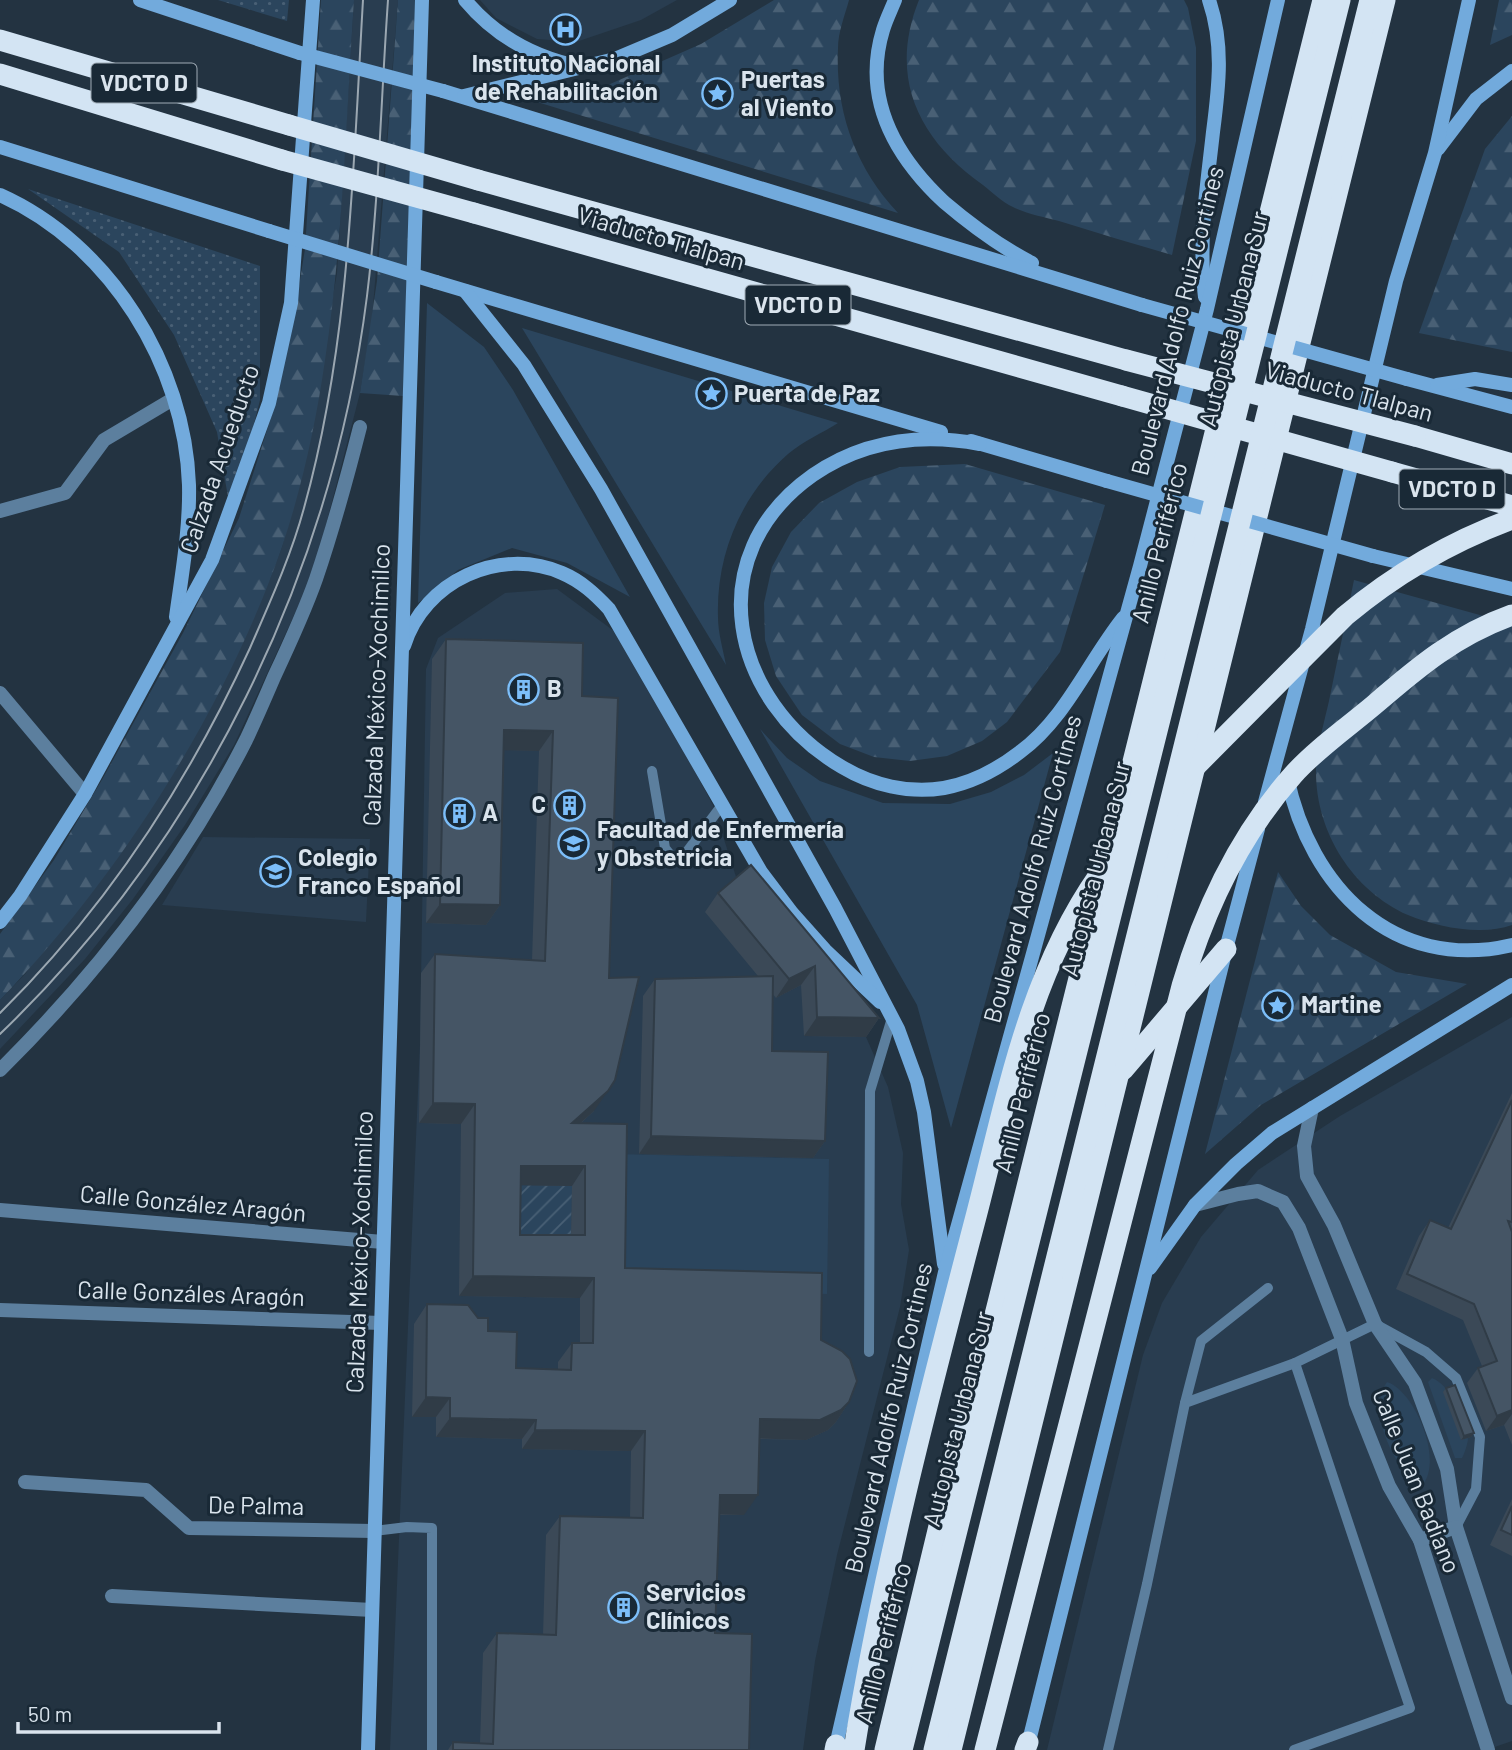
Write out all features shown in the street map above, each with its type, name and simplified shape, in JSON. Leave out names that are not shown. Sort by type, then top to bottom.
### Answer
[{"type":"highway","name":"Anillo Periférico","points":[[886,1750],[940,1522],[996,1311],[1323,0]]},
{"type":"highway","name":"Autopista Urbana Sur","points":[[902,1750],[1340,0]]},
{"type":"highway","points":[[934,1750],[1370,0]]},
{"type":"highway","points":[[951,1750],[1385,0]]},
{"type":"highway","name":"Viaducto Tlalpan","points":[[0,40],[478,180],[1512,464]]},
{"type":"highway","name":"Viaducto Tlalpan","points":[[0,74],[282,160],[1512,506]]},
{"type":"highway","points":[[840,1749],[865,1679],[920,1428],[1023,1039],[1042,981],[1069,920],[1102,871],[1193,767],[1345,616],[1371,594],[1429,556],[1512,519]]},
{"type":"highway","points":[[985,1750],[1182,986],[1206,913],[1244,841],[1295,772],[1426,660],[1474,631],[1512,615]]},
{"type":"highway","points":[[1119,1074],[1226,949]]},
{"type":"main road","name":"Viaducto Tlalpan","points":[[140,0],[300,53],[461,96],[1142,304],[1512,407]]},
{"type":"main road","name":"Calzada Acueducto","points":[[0,922],[85,794],[212,560],[230,514],[272,390],[291,303],[313,0]]},
{"type":"main road","name":"Calzada México-Xochimilco","points":[[368,1750],[422,0]]},
{"type":"main road","points":[[465,0],[492,28],[514,42],[560,63],[586,68]]},
{"type":"main road","points":[[461,96],[586,68],[635,52],[672,35],[730,0]]},
{"type":"main road","points":[[895,0],[883,30],[878,69],[882,109],[898,150],[926,185],[988,237],[1065,280]]},
{"type":"main road","points":[[1207,309],[1201,259],[1202,230],[1220,69],[1219,42],[1209,0]]},
{"type":"main road","name":"Boulevard Adolfo Ruiz Cortines","points":[[840,1749],[946,1272],[1207,309],[1279,0]]},
{"type":"main road","points":[[1027,1747],[1226,949],[1315,616],[1396,281],[1435,153],[1469,0]]},
{"type":"main road","points":[[1435,153],[1476,99],[1512,71]]},
{"type":"main road","points":[[0,147],[465,291],[1070,471],[1512,591]]},
{"type":"main road","points":[[0,195],[37,215],[64,235],[109,279],[145,332],[173,400],[185,451],[189,513],[174,627]]},
{"type":"main road","points":[[465,291],[524,365],[601,489],[835,908],[889,1013],[907,1052],[922,1102],[946,1272]]},
{"type":"main road","points":[[1433,386],[1475,379],[1512,385]]},
{"type":"main road","points":[[980,444],[925,438],[898,440],[859,451],[825,467],[805,481],[774,509],[762,526],[745,567],[741,614],[753,665],[771,699],[793,728],[829,759],[872,781],[895,788],[919,790],[943,788],[965,782],[1005,763],[1038,737],[1068,701],[1093,659],[1126,615]]},
{"type":"main road","points":[[401,657],[416,619],[428,603],[443,589],[479,570],[520,564],[540,566],[560,572],[587,588],[609,609],[761,872],[825,950],[889,1013]]},
{"type":"main road","points":[[1280,747],[1299,818],[1314,852],[1339,892],[1356,908],[1394,933],[1436,947],[1479,950],[1512,945]]},
{"type":"main road","points":[[1145,1275],[1195,1205],[1272,1133],[1512,985]]},
{"type":"street","points":[[0,511],[65,493],[104,440],[173,400]]},
{"type":"street","points":[[0,1070],[121,936],[225,779],[246,739],[316,580],[360,427]]},
{"type":"street","points":[[0,693],[85,794]]},
{"type":"street","name":"Calle Juan Badiano","points":[[1312,1108],[1304,1146],[1307,1176],[1334,1225],[1376,1324],[1415,1383],[1447,1469],[1456,1527],[1512,1698]]},
{"type":"street","name":"Calle Juan Badiano","points":[[1195,1205],[1258,1191],[1283,1202],[1299,1228],[1342,1339],[1356,1403],[1390,1486],[1420,1540],[1488,1750]]},
{"type":"street","name":"Calle González Aragón","points":[[0,1210],[383,1242]]},
{"type":"street","name":"Calle Gonzáles Aragón","points":[[0,1310],[381,1323]]},
{"type":"street","name":"De Palma","points":[[25,1482],[146,1490],[189,1528],[374,1531]]},
{"type":"street","points":[[1420,1540],[1456,1527]]},
{"type":"street","points":[[112,1596],[372,1610]]},
{"type":"lane","points":[[652,771],[665,848],[673,858],[683,857],[723,805]]},
{"type":"lane","points":[[869,1352],[870,1091],[889,1013]]},
{"type":"lane","points":[[1108,1750],[1201,1340],[1268,1289]]},
{"type":"lane","points":[[1185,1403],[1294,1363],[1376,1324],[1426,1352],[1456,1378],[1479,1437],[1476,1489],[1456,1527]]},
{"type":"lane","points":[[1294,1363],[1409,1708],[1294,1750]]},
{"type":"lane","points":[[374,1531],[407,1527],[432,1528],[432,1750]]},
{"type":"shaded area","points":[[354,0],[398,0],[372,319],[360,393],[319,552],[303,596],[234,745],[185,825],[133,899],[85,959],[0,1049],[0,1000],[26,973],[270,579],[282,547],[300,483],[337,273]]},
{"type":"shaded area","name":"Instituto Nacional de Rehabilitación","points":[[480,0],[677,0],[641,20],[576,42],[537,39],[496,18]]},
{"type":"shaded area","points":[[557,589],[622,637],[713,805],[738,883],[866,1037],[888,1087],[903,1153],[901,1204],[909,1250],[900,1307],[837,1555],[815,1661],[803,1750],[390,1750],[420,1044],[426,669],[438,638],[505,593]]},
{"type":"shaded area","name":"Colegio Franco Español","points":[[203,837],[370,839],[366,922],[162,905]]},
{"type":"shaded area","points":[[1512,1017],[1512,1741],[1486,1750],[1047,1750],[1143,1355],[1162,1303],[1201,1237],[1258,1170],[1340,1116]]},
{"type":"green space","points":[[218,0],[289,0],[287,21]]},
{"type":"green space","points":[[321,0],[354,0],[343,180],[336,270],[321,384],[302,478],[282,547],[231,669],[165,788],[87,900],[0,1000],[0,934],[54,860],[103,778],[183,633],[239,518],[276,402],[305,249]]},
{"type":"green space","points":[[398,0],[416,0],[403,396],[360,393],[377,281]]},
{"type":"green space","points":[[774,0],[849,0],[838,48],[844,116],[859,157],[870,177],[898,213],[534,101],[592,92],[701,44]]},
{"type":"green space","points":[[919,0],[1184,0],[1196,48],[1196,141],[1172,255],[1009,205],[960,167],[941,148],[926,127],[908,80],[910,28]]},
{"type":"green space","points":[[1499,0],[1512,0],[1512,35],[1490,45]]},
{"type":"green space","points":[[1512,116],[1512,352],[1419,333],[1485,149]]},
{"type":"green space","points":[[28,189],[260,266],[260,400],[231,515],[217,432],[174,335],[119,252]]},
{"type":"green space","points":[[427,303],[484,347],[513,390],[630,597],[567,563],[512,548],[458,570],[418,603]]},
{"type":"green space","points":[[522,328],[838,423],[788,454],[771,470],[745,507],[735,528],[721,571],[719,594],[719,629],[726,665]]},
{"type":"green space","points":[[965,464],[1105,505],[1060,652],[1007,722],[982,741],[947,756],[910,761],[874,757],[840,744],[802,715],[776,676],[765,640],[764,603],[772,567],[791,532],[819,503],[857,482],[900,467]]},
{"type":"green space","points":[[1354,580],[1512,624],[1512,925],[1487,930],[1459,929],[1408,915],[1388,904],[1354,874],[1330,836],[1317,792],[1316,769]]},
{"type":"green space","points":[[760,729],[787,758],[820,781],[883,803],[950,804],[991,792],[1024,775],[1053,753],[951,1128],[917,1005]]},
{"type":"green space","points":[[1278,872],[1301,906],[1330,935],[1396,972],[1467,984],[1261,1105],[1205,1154]]},
{"type":"green space","points":[[613,1154],[829,1159],[827,1294],[611,1288]]},
{"type":"green space","points":[[507,1185],[572,1186],[571,1255],[506,1254]]},
{"type":"green space","points":[[1432,1378],[1450,1393],[1466,1424],[1468,1438],[1462,1458],[1455,1458],[1428,1382]]},
{"type":"green space","points":[[1387,1382],[1407,1398],[1423,1427],[1430,1459],[1423,1484],[1412,1478],[1402,1467],[1386,1439],[1380,1408]]},
{"type":"building","points":[[446,639],[583,643],[582,696],[618,698],[609,978],[639,977],[615,1080],[608,1091],[572,1123],[627,1124],[625,1268],[822,1273],[821,1340],[842,1351],[850,1359],[857,1381],[849,1402],[841,1410],[820,1420],[760,1419],[758,1495],[720,1495],[715,1633],[752,1634],[749,1750],[453,1750],[453,1742],[493,1744],[497,1633],[556,1635],[560,1516],[643,1518],[645,1431],[535,1430],[536,1420],[450,1418],[450,1398],[426,1397],[427,1304],[468,1305],[478,1318],[488,1318],[488,1331],[517,1332],[516,1368],[571,1370],[572,1343],[593,1343],[594,1278],[473,1276],[475,1104],[433,1103],[435,954],[545,961],[553,731],[504,730],[500,905],[440,904]],"holes":[[[521,1166],[585,1166],[585,1235],[520,1235]]]},
{"type":"building","points":[[751,865],[879,1018],[817,1017],[815,966],[789,979],[718,893]]},
{"type":"building","points":[[773,976],[772,1051],[828,1052],[825,1141],[651,1136],[655,979]]},
{"type":"building","points":[[1512,1100],[1512,1222],[1508,1221],[1512,1232],[1512,1410],[1497,1416],[1478,1368],[1497,1361],[1474,1304],[1407,1274],[1430,1220],[1451,1229]]},
{"type":"building","points":[[1455,1385],[1474,1433],[1464,1436],[1446,1388]]},
{"type":"building","points":[[1512,1506],[1512,1535],[1501,1530]]},
{"type":"tram line","points":[[0,1013],[75,931],[142,842],[172,795],[226,698],[293,544],[319,446],[340,319],[352,191],[363,0]]},
{"type":"tram line","points":[[0,1034],[72,958],[138,876],[196,789],[246,697],[289,601],[323,501],[349,400],[367,296],[377,185],[388,0]]},
{"type":"place","name":"Instituto Nacional de Rehabilitación","points":[[566,30]]},
{"type":"place","name":"Puertas al Viento","points":[[718,94]]},
{"type":"place","name":"Puerta de Paz","points":[[711,394]]},
{"type":"place","name":"B","points":[[524,689]]},
{"type":"place","name":"C","points":[[569,805]]},
{"type":"place","name":"A","points":[[459,813]]},
{"type":"place","name":"Facultad de Enfermería y Obstetricia","points":[[574,844]]},
{"type":"place","name":"Colegio Franco Español","points":[[275,872]]},
{"type":"place","name":"Martine","points":[[1278,1005]]},
{"type":"place","name":"Servicios Clínicos","points":[[623,1607]]}]
